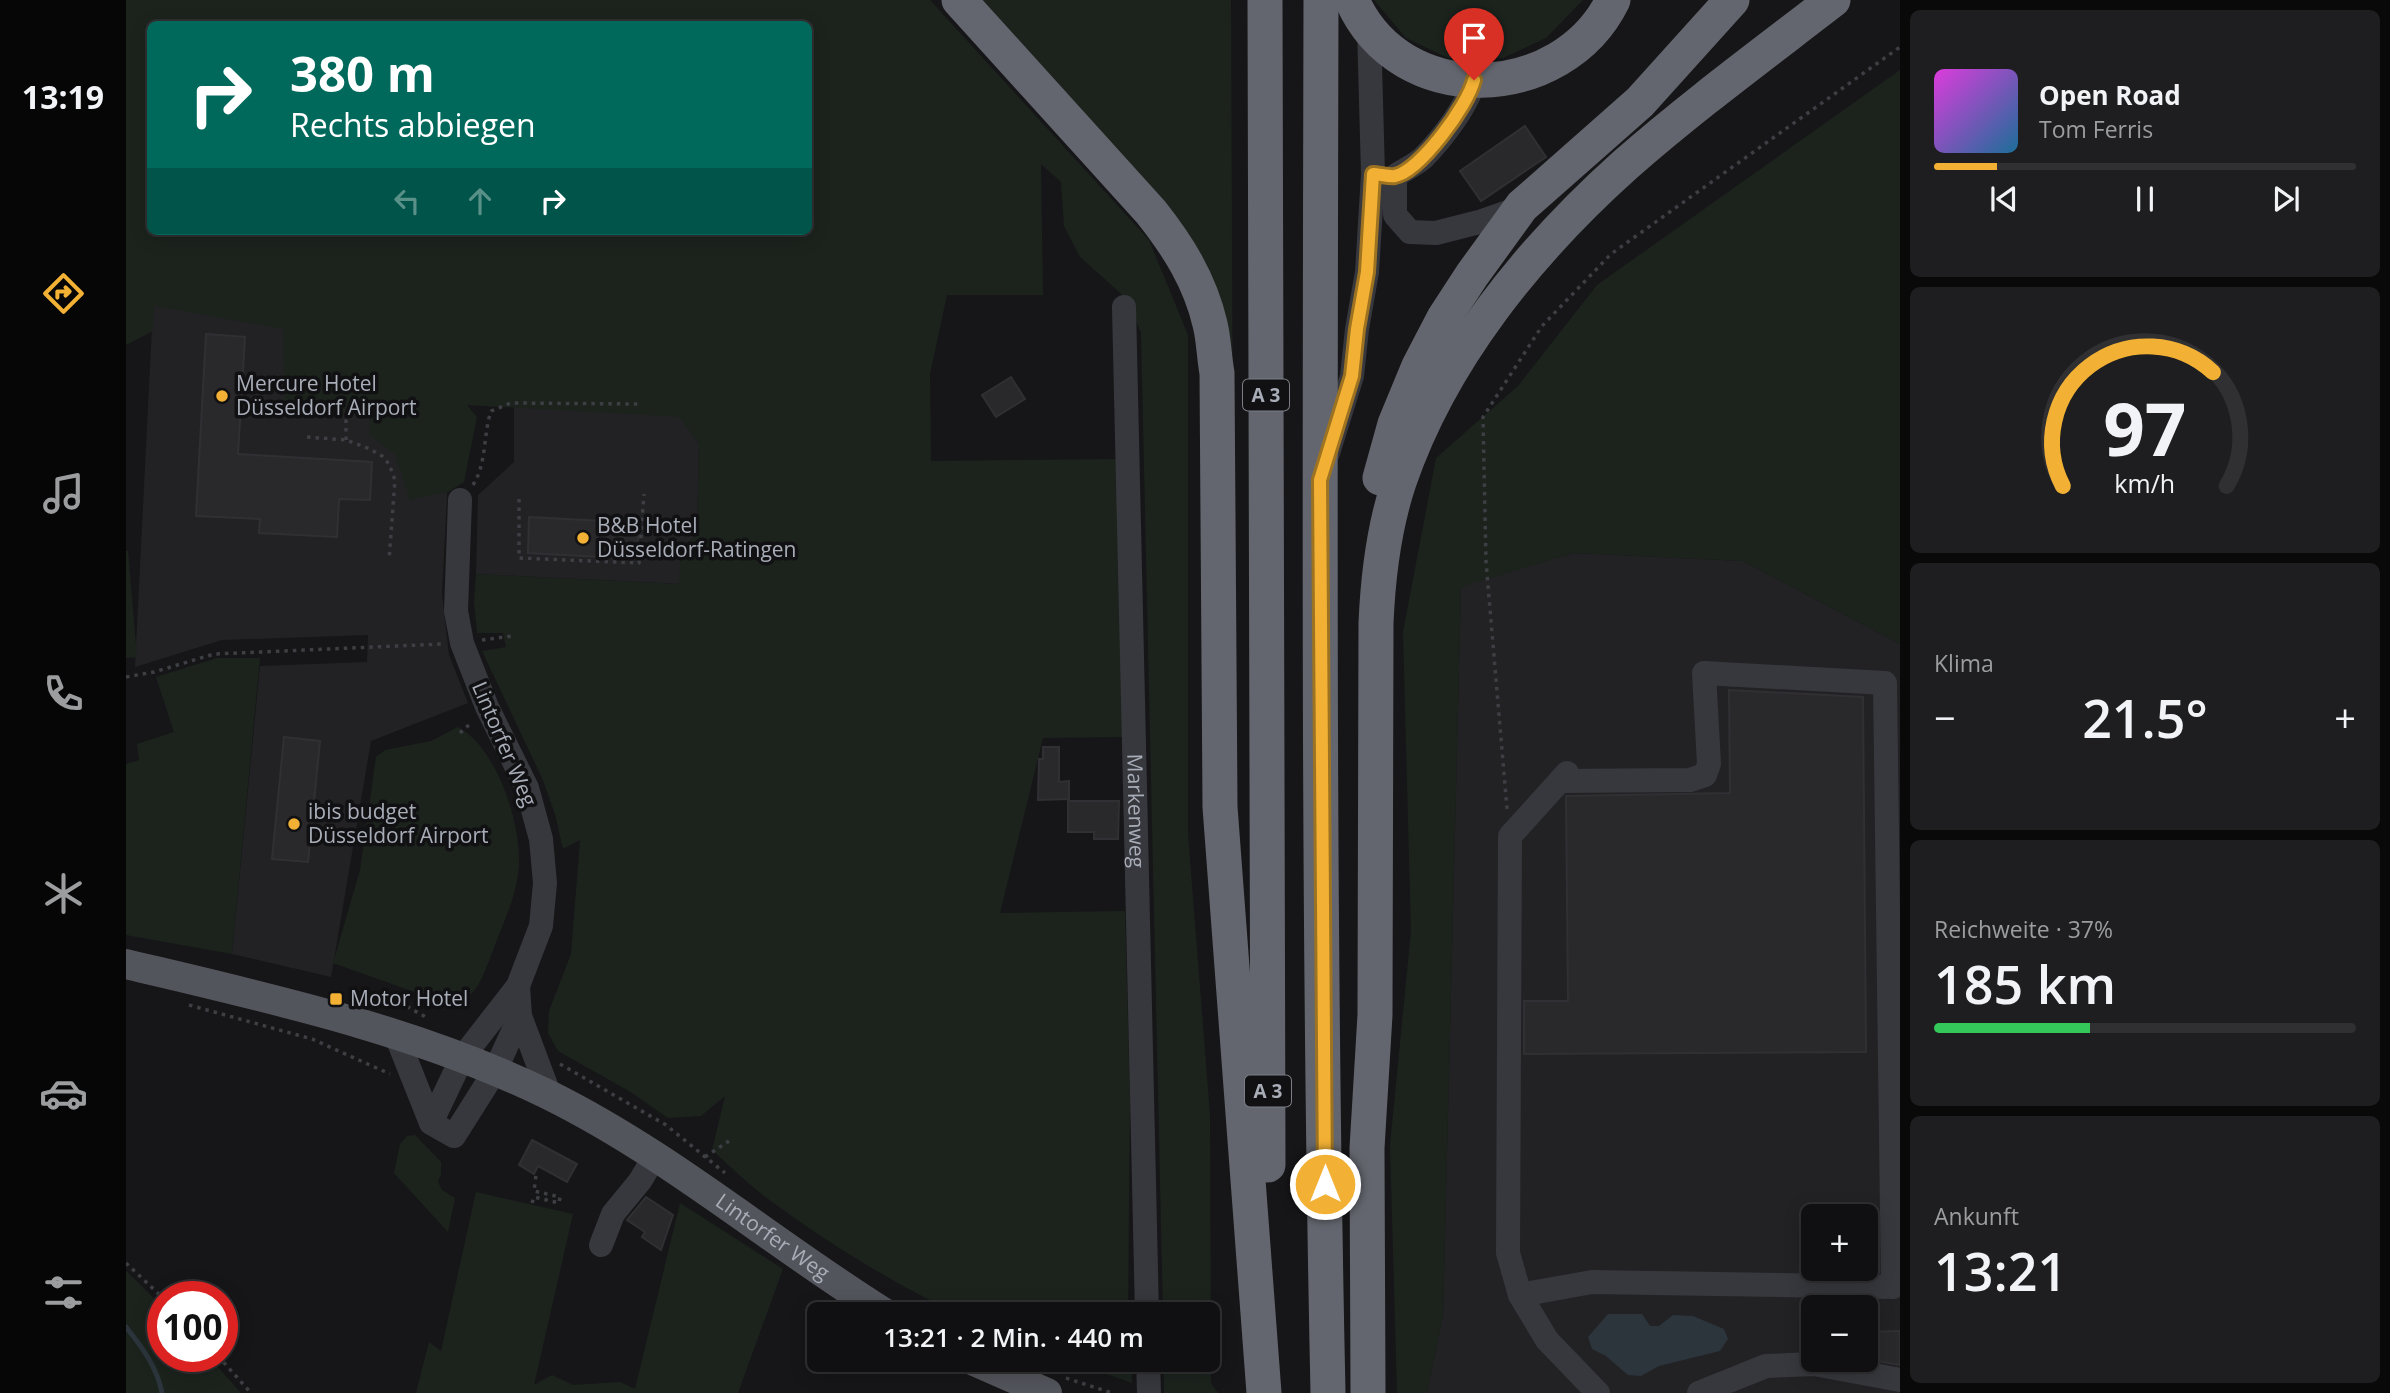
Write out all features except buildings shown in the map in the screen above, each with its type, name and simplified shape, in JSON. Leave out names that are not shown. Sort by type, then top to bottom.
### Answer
[{"type":"highway","points":[[959,0],[1151,212],[1177,245],[1195,279],[1210,324],[1217,373],[1220,807],[1266,1393]]},
{"type":"highway","name":"A 3","points":[[1265,0],[1266,1393]]},
{"type":"highway","name":"A 3","points":[[1321,0],[1320,480],[1328,1393]]},
{"type":"highway","points":[[1361,14],[1394,51],[1419,67],[1446,77],[1474,80],[1520,76],[1555,62],[1573,51],[1590,35],[1613,0]]},
{"type":"highway","points":[[1376,623],[1368,556],[1377,495],[1395,424],[1419,366],[1444,318],[1522,206],[1640,102],[1732,0]]},
{"type":"highway","points":[[1368,1393],[1367,1148],[1376,1015],[1376,623],[1380,567],[1398,484],[1435,399],[1472,338],[1532,261],[1597,191],[1664,133],[1833,0]]},
{"type":"main road","name":"Lintorfer Weg","points":[[126,964],[332,1015],[461,1058],[550,1096],[626,1137],[686,1176],[867,1302]]},
{"type":"main road","points":[[999,1372],[1047,1393]]},
{"type":"street","points":[[1361,14],[1384,175],[1395,215],[1410,232],[1436,233],[1479,222],[1522,206]]},
{"type":"street","points":[[1384,175],[1421,159],[1465,103],[1474,80]]},
{"type":"street","points":[[1320,480],[1352,376],[1357,329],[1384,175]]},
{"type":"street","name":"Markenweg","points":[[1124,307],[1147,1302]]},
{"type":"street","name":"Lintorfer Weg","points":[[460,500],[456,611],[462,643],[487,707],[527,788],[541,839],[545,883],[541,926],[518,986],[461,1058]]},
{"type":"street","points":[[1520,1295],[1592,1282],[1893,1287],[1885,683],[1704,673],[1709,764],[1705,775],[1690,780],[1564,777],[1510,836],[1508,1253],[1520,1295],[1547,1340],[1598,1393]]},
{"type":"street","name":"Lintorfer Weg","points":[[518,986],[520,1016],[550,1096]]},
{"type":"street","name":"Lintorfer Weg","points":[[495,1071],[520,1016]]},
{"type":"street","points":[[396,1035],[432,1123],[454,1136],[495,1071]]},
{"type":"street","points":[[432,1123],[461,1058]]},
{"type":"street","points":[[601,1245],[613,1214],[640,1181],[655,1156]]},
{"type":"street","points":[[1699,1393],[1766,1366],[1814,1364],[1900,1380]]},
{"type":"street","points":[[1148,1372],[1149,1393]]},
{"type":"path","points":[[1510,836],[1486,562],[1483,417],[1542,326],[1611,254],[1900,47]]},
{"type":"path","points":[[460,500],[481,471],[485,428],[491,411],[511,403],[640,404]]},
{"type":"path","points":[[346,416],[346,440]]},
{"type":"path","points":[[307,437],[346,440],[382,456],[393,473],[389,560]]},
{"type":"path","points":[[519,499],[519,558],[639,563],[644,494]]},
{"type":"path","points":[[126,677],[154,672],[214,654],[462,643],[512,636]]},
{"type":"path","points":[[179,1003],[312,1039],[372,1065],[421,1094]]},
{"type":"path","points":[[686,1176],[706,1156],[729,1141]]},
{"type":"path","points":[[532,1203],[534,1197],[559,1203],[560,1197],[534,1191],[536,1175]]},
{"type":"path","points":[[126,1263],[147,1283]]},
{"type":"path","points":[[232,1372],[251,1393]]},
{"type":"shaded area","points":[[126,0],[930,0],[1149,240],[1188,335],[1188,834],[1210,1115],[1211,1302],[1163,1302],[1141,333],[1127,299],[1080,257],[1064,226],[1061,182],[1041,164],[1043,295],[947,295],[930,374],[931,461],[1118,459],[1123,737],[1043,738],[1000,913],[1125,911],[1130,1100],[1128,1302],[933,1302],[858,1260],[810,1229],[764,1196],[712,1150],[725,1096],[701,1116],[668,1118],[629,1091],[558,1051],[548,1033],[549,1011],[571,954],[580,840],[563,849],[555,814],[542,778],[482,651],[506,647],[503,633],[477,633],[474,601],[476,574],[679,584],[680,563],[697,530],[699,444],[680,417],[467,405],[477,417],[464,482],[448,492],[410,500],[395,455],[369,434],[370,412],[285,405],[283,329],[154,306],[153,331],[126,345]]},
{"type":"shaded area","points":[[966,0],[1231,0],[1234,721],[1215,322]]},
{"type":"shaded area","points":[[1374,0],[1583,0],[1546,38],[1503,58],[1448,58],[1406,38]]},
{"type":"shaded area","points":[[1900,70],[1900,644],[1743,561],[1574,553],[1461,587],[1443,1315],[1427,1393],[1397,1393],[1390,1145],[1411,931],[1403,632],[1436,458],[1518,386],[1597,285]]},
{"type":"shaded area","points":[[154,287],[457,304],[442,594],[449,655],[468,703],[371,741],[331,977],[232,954],[260,666],[367,662],[368,635],[222,640],[135,667]]},
{"type":"shaded area","points":[[514,407],[680,416],[699,444],[697,530],[680,563],[680,584],[476,574],[478,495],[514,462]]},
{"type":"shaded area","points":[[126,551],[137,657],[126,658]]},
{"type":"shaded area","points":[[1574,553],[1743,561],[1900,644],[1900,1393],[1427,1393],[1443,1315],[1461,586]]},
{"type":"shaded area","points":[[217,658],[260,658],[232,954],[126,935],[126,764],[139,760],[137,744],[174,732],[156,677]]},
{"type":"shaded area","points":[[458,727],[472,737],[484,751],[504,787],[515,827],[519,863],[510,905],[476,989],[464,998],[448,1004],[333,963],[360,870],[376,757],[385,750],[431,741]]},
{"type":"shaded area","points":[[415,1135],[441,1162],[438,1182],[442,1190],[455,1198],[448,1232],[394,1173],[400,1144],[407,1136]]},
{"type":"shaded area","points":[[476,1192],[573,1214],[534,1385],[552,1375],[573,1385],[620,1382],[635,1389],[680,1203],[783,1269],[738,1393],[416,1393],[429,1342],[441,1351]]},
{"type":"shaded area","points":[[126,1271],[147,1291],[147,1372],[222,1372],[241,1393],[126,1393]]},
{"type":"shaded area","points":[[1608,1314],[1642,1314],[1650,1326],[1659,1326],[1673,1315],[1693,1316],[1724,1329],[1728,1339],[1720,1351],[1659,1366],[1641,1376],[1628,1375],[1606,1356],[1592,1349],[1588,1337]]},
{"type":"shaded area","points":[[1101,1372],[1132,1372],[1132,1383]]},
{"type":"shaded area","points":[[1164,1372],[1211,1372],[1211,1383],[1218,1393],[1164,1393]]},
{"type":"waterway","points":[[126,1327],[153,1366],[162,1393]]},
{"type":"place","name":"Mercure Hotel Düsseldorf Airport","points":[[222,396]]},
{"type":"place","name":"B&B Hotel Düsseldorf-Ratingen","points":[[583,538]]},
{"type":"place","name":"ibis budget Düsseldorf Airport","points":[[294,824]]},
{"type":"place","name":"Motor Hotel","points":[[336,999]]},
{"type":"route","points":[[1325,1184],[1320,480],[1352,376],[1367,272],[1373,174],[1395,176],[1421,159],[1465,103],[1474,80]]}]
